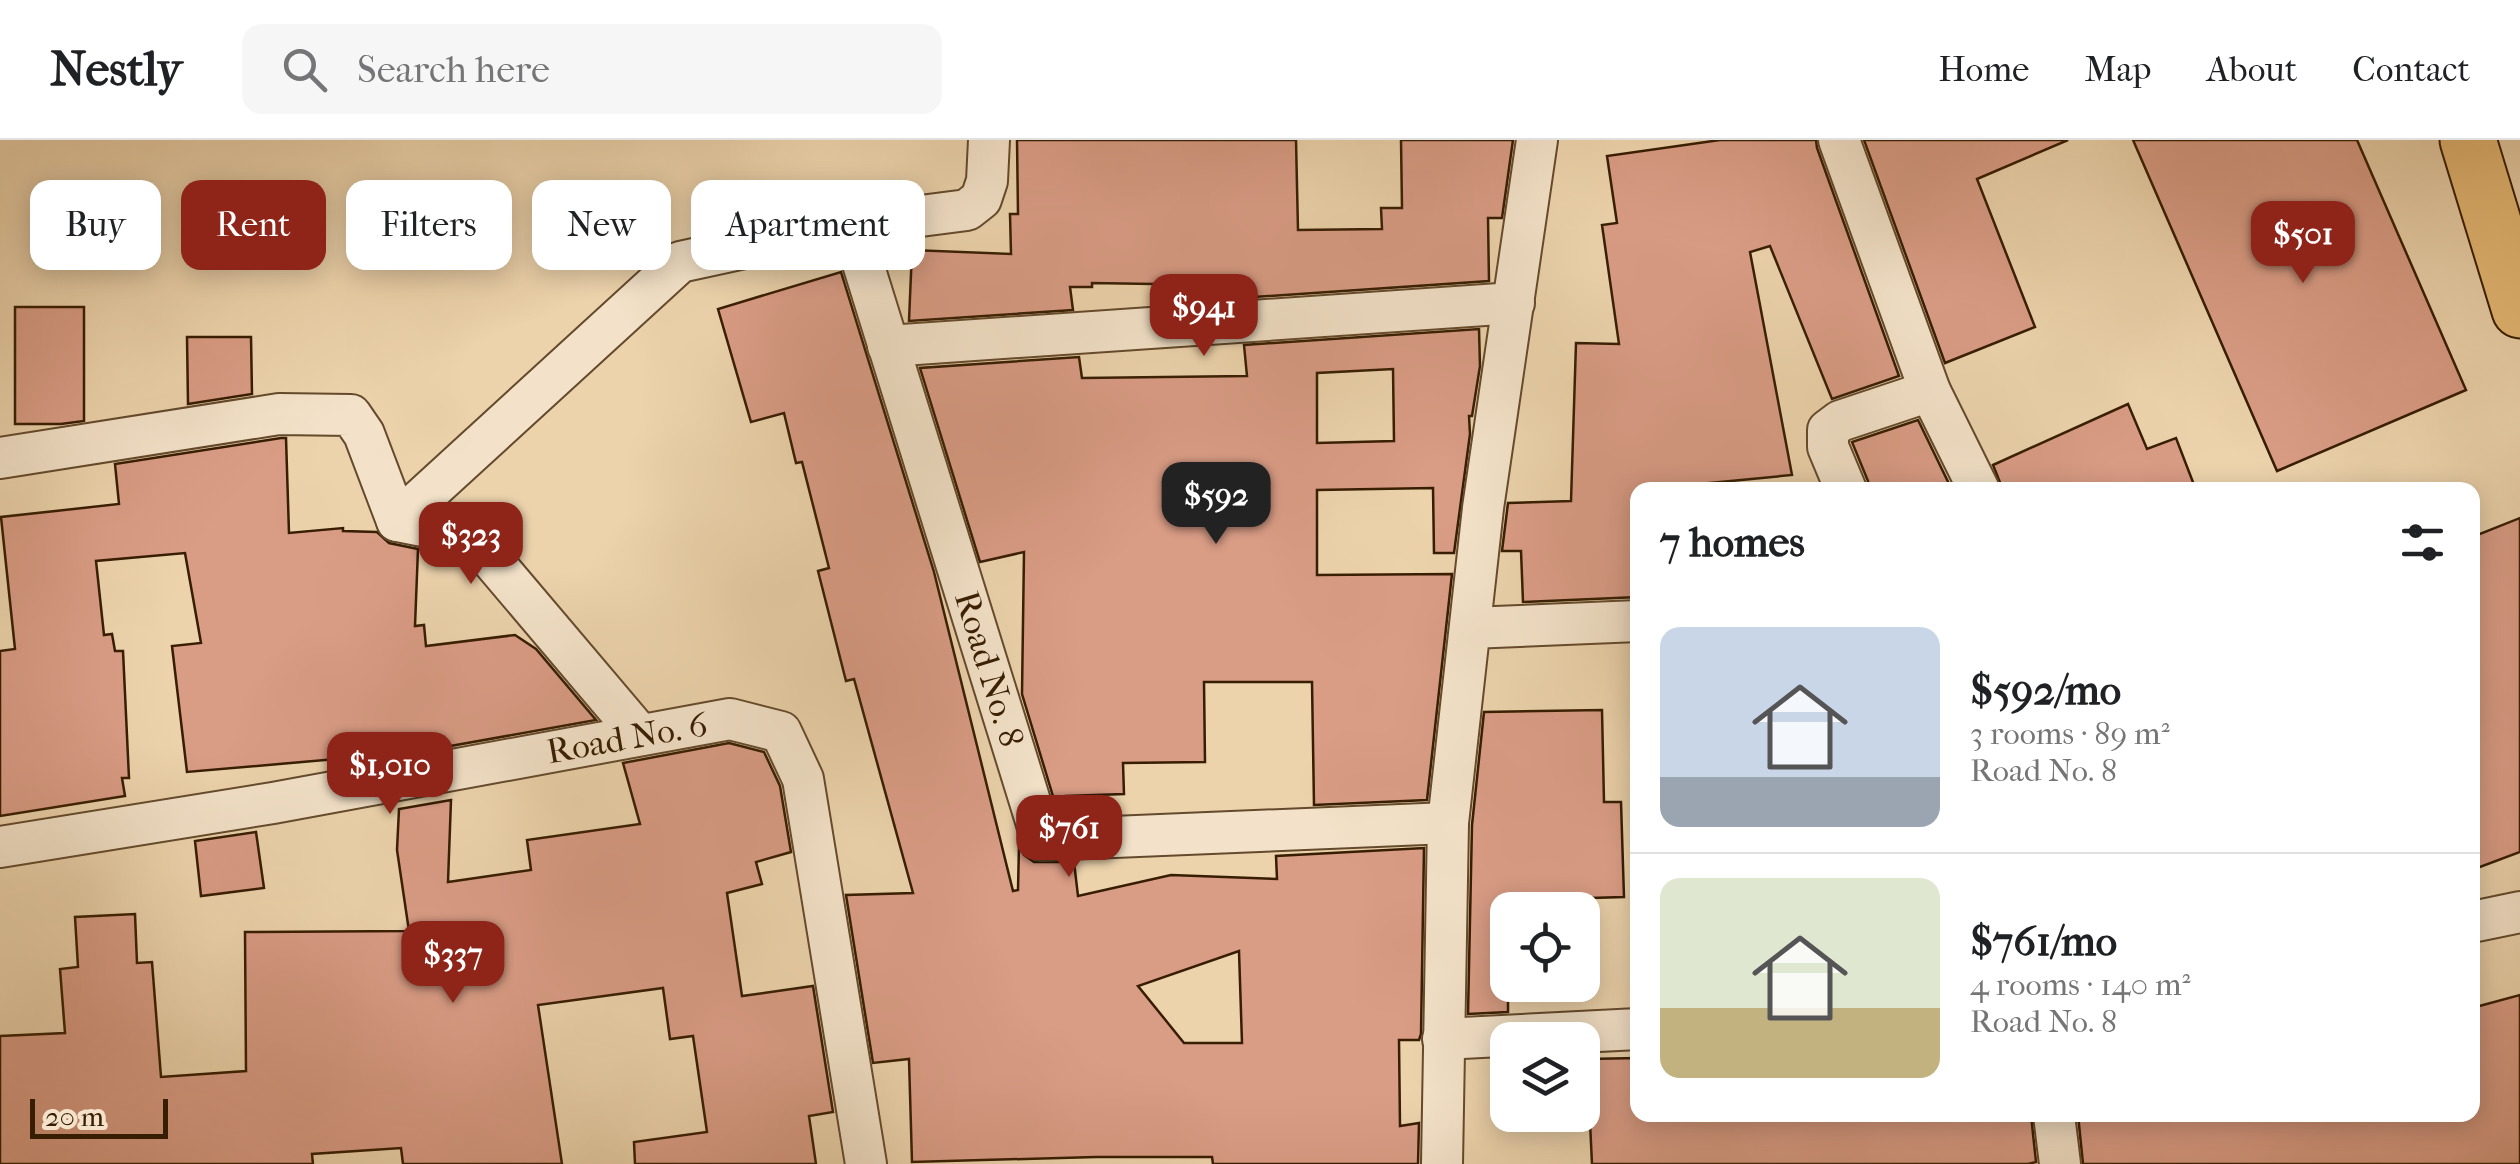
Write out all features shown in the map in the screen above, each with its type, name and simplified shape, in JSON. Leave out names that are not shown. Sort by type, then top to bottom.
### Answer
[{"type":"main road","points":[[2468,140],[2520,310]]},
{"type":"street","points":[[925,215],[967,210],[982,199],[989,140]]},
{"type":"street","points":[[1442,1164],[1448,822],[1484,508],[1537,140]]},
{"type":"street","points":[[1839,140],[1930,391],[1975,482]]},
{"type":"street","points":[[397,520],[680,262],[691,260]]},
{"type":"street","name":"Road No. 8","points":[[865,270],[1042,840],[1448,822]]},
{"type":"street","points":[[888,346],[1514,302]]},
{"type":"street","points":[[1843,482],[1828,447],[1828,430],[1840,420],[1930,391]]},
{"type":"street","points":[[0,458],[279,414],[350,414],[364,434],[397,520]]},
{"type":"street","points":[[397,520],[474,539],[640,736]]},
{"type":"street","points":[[1470,628],[1630,622]]},
{"type":"street","name":"Road No. 6","points":[[0,848],[273,803],[730,719],[781,732],[803,779],[866,1164]]},
{"type":"street","points":[[2480,920],[2520,912]]},
{"type":"street","points":[[1442,1039],[1630,1030]]},
{"type":"street","points":[[2055,1122],[2060,1164]]},
{"type":"building","points":[[1017,140],[1296,140],[1298,230],[1382,229],[1381,208],[1402,208],[1401,140],[1513,140],[1502,218],[1488,218],[1489,281],[1239,298],[1238,289],[1215,290],[1215,285],[1092,283],[1092,287],[1070,287],[1073,310],[909,321],[911,270],[925,270],[925,251],[1011,254],[1010,214],[1018,214]]},
{"type":"building","points":[[1720,140],[1816,140],[1899,376],[1832,399],[1770,246],[1750,252],[1792,475],[1720,482],[1630,482],[1630,597],[1523,602],[1521,551],[1502,551],[1508,503],[1571,501],[1576,343],[1619,344],[1602,225],[1617,223],[1607,156]]},
{"type":"building","points":[[1864,140],[2068,140],[1977,179],[2035,327],[1945,363]]},
{"type":"building","points":[[2133,140],[2357,140],[2466,390],[2277,471]]},
{"type":"building","points":[[841,272],[934,572],[1013,891],[1018,890],[1019,845],[1034,862],[1074,862],[1078,896],[1171,875],[1277,879],[1276,856],[1424,848],[1421,1034],[1419,1040],[1399,1040],[1400,1126],[1419,1123],[1418,1164],[1213,1164],[1212,1157],[912,1162],[909,1059],[873,1063],[846,895],[913,893],[854,679],[846,681],[818,571],[829,568],[802,462],[796,463],[784,413],[751,422],[718,309]],"holes":[[[1239,951],[1242,1043],[1184,1043],[1138,986]]]},
{"type":"building","points":[[15,307],[84,307],[84,421],[15,424]]},
{"type":"building","points":[[1479,329],[1480,366],[1469,416],[1454,553],[1434,553],[1433,488],[1317,490],[1317,575],[1452,574],[1427,800],[1314,805],[1312,682],[1204,682],[1205,762],[1123,763],[1124,794],[1066,796],[1068,815],[1059,816],[1022,694],[1024,552],[980,562],[920,368],[1079,357],[1082,378],[1247,376],[1244,345]],"holes":[[[1393,369],[1394,441],[1317,443],[1317,373]]]},
{"type":"building","points":[[187,337],[251,337],[252,394],[188,404]]},
{"type":"building","points":[[2128,404],[2147,449],[2176,438],[2193,482],[2000,482],[1993,465]]},
{"type":"building","points":[[1918,420],[1948,482],[1868,482],[1852,442]]},
{"type":"building","points":[[286,438],[289,533],[343,528],[377,532],[389,543],[418,549],[415,626],[424,625],[426,646],[515,635],[536,649],[596,720],[417,752],[187,772],[172,646],[201,643],[185,553],[96,561],[104,635],[112,634],[115,651],[123,651],[129,778],[122,778],[125,796],[0,816],[0,651],[15,649],[1,517],[119,504],[115,464]]},
{"type":"building","points":[[2520,518],[2520,852],[2480,867],[2480,534]]},
{"type":"building","points":[[1602,710],[1604,802],[1621,802],[1624,897],[1600,898],[1600,892],[1490,892],[1490,1002],[1508,1002],[1508,1012],[1468,1014],[1472,825],[1484,712]]},
{"type":"building","points":[[729,743],[764,752],[780,786],[791,852],[756,862],[762,884],[727,893],[742,996],[813,986],[833,1112],[809,1116],[816,1164],[635,1164],[634,1142],[707,1132],[693,1036],[670,1039],[663,988],[538,1005],[562,1164],[403,1164],[401,1148],[312,1154],[313,1164],[0,1164],[0,1036],[65,1033],[60,969],[78,967],[75,917],[135,914],[137,963],[152,962],[161,1077],[246,1071],[245,932],[409,931],[397,850],[399,809],[451,800],[448,882],[531,870],[527,840],[640,824],[623,763]]},
{"type":"building","points":[[256,832],[264,888],[201,896],[195,841]]},
{"type":"building","points":[[2520,995],[2520,1164],[2083,1164],[2079,1122],[2480,1122],[2480,1006]]},
{"type":"building","points":[[1630,1058],[1630,1122],[2032,1122],[2036,1162],[2028,1164],[1592,1164],[1590,1132],[1600,1132],[1600,1059]]}]
